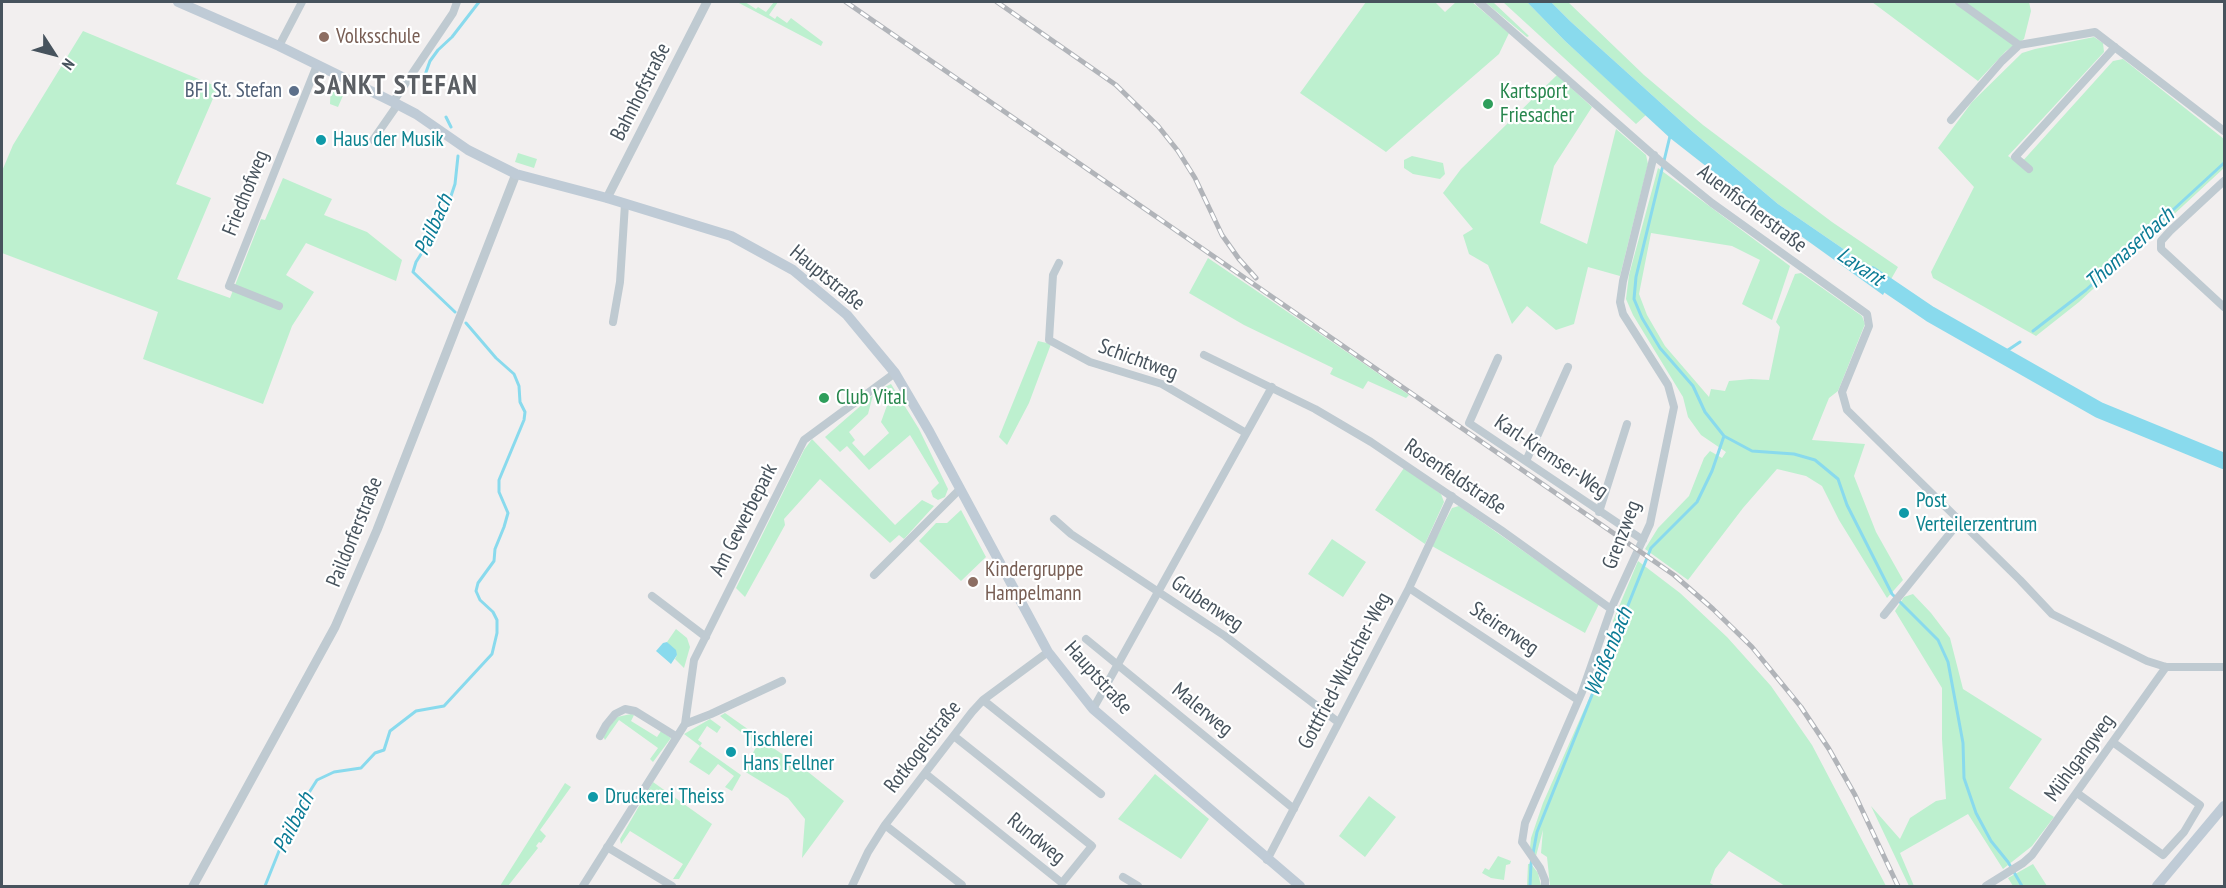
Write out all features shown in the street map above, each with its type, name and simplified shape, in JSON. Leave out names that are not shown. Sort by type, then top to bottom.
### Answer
[{"type":"main road","name":"Hauptstraße","points":[[178,2],[279,46],[395,103],[468,150],[516,174],[607,198],[731,236],[793,270],[847,315],[895,373],[929,431],[1048,652],[1093,709],[1300,886]]},
{"type":"main road","points":[[2157,886],[2224,806]]},
{"type":"street","points":[[279,46],[302,2]]},
{"type":"street","points":[[373,140],[453,13],[457,2]]},
{"type":"street","name":"Bahnhofstraße","points":[[607,198],[707,2]]},
{"type":"street","name":"Auenfischerstraße","points":[[1479,2],[1669,169],[1712,203],[1867,314],[1869,326],[1842,392],[1847,410],[2052,614],[2147,661],[2166,667],[2224,666]]},
{"type":"street","points":[[1959,2],[2019,45]]},
{"type":"street","points":[[1951,120],[2002,61],[2019,45],[2095,32],[2224,132]]},
{"type":"street","points":[[2029,169],[2015,156],[2115,47]]},
{"type":"street","name":"Friedhofweg","points":[[279,306],[229,286],[317,64]]},
{"type":"street","name":"Grenzweg","points":[[1545,886],[1540,868],[1522,842],[1525,824],[1578,700],[1611,609],[1650,524],[1674,407],[1668,385],[1623,314],[1620,302],[1623,281],[1656,157]]},
{"type":"street","name":"Paildorferstraße","points":[[193,886],[335,627],[377,530],[516,174]]},
{"type":"street","points":[[2224,181],[2170,231],[2161,241],[2161,249],[2224,306]]},
{"type":"street","points":[[613,322],[620,282],[625,204]]},
{"type":"street","name":"Schichtweg","points":[[1059,263],[1053,275],[1048,340],[1090,363],[1162,384],[1245,433]]},
{"type":"street","name":"Rosenfeldstraße","points":[[1204,355],[1315,409],[1371,442],[1452,496],[1611,609]]},
{"type":"street","name":"Karl-Kremser-Weg","points":[[1498,358],[1469,423],[1643,540]]},
{"type":"street","points":[[1526,461],[1568,367]]},
{"type":"street","name":"Am Gewerbepark","points":[[583,886],[685,724],[693,660],[804,440],[895,373]]},
{"type":"street","points":[[1093,709],[1272,387]]},
{"type":"street","points":[[1599,512],[1627,424]]},
{"type":"street","points":[[874,575],[959,490]]},
{"type":"street","name":"Gottfried-Wutscher-Weg","points":[[1267,860],[1409,588],[1452,496]]},
{"type":"street","name":"Grubenweg","points":[[1054,519],[1071,534],[1225,636],[1338,722]]},
{"type":"street","points":[[1884,615],[1960,521]]},
{"type":"street","name":"Steirerweg","points":[[1409,588],[1578,700]]},
{"type":"street","points":[[652,596],[706,637]]},
{"type":"street","name":"Malerweg","points":[[1086,639],[1294,810]]},
{"type":"street","name":"Rotkogelstraße","points":[[854,886],[868,852],[885,825],[983,700],[1048,652]]},
{"type":"street","name":"Mühlgangweg","points":[[1986,886],[2032,855],[2166,667]]},
{"type":"street","points":[[685,724],[782,681]]},
{"type":"street","points":[[983,700],[1101,794]]},
{"type":"street","points":[[600,736],[615,714],[625,709],[635,711],[677,737]]},
{"type":"street","name":"Rundweg","points":[[926,774],[1062,883],[1092,846],[954,736]]},
{"type":"street","points":[[2077,793],[2163,855],[2184,832],[2200,805],[2114,742]]},
{"type":"street","points":[[885,825],[962,886]]},
{"type":"street","points":[[607,847],[672,886]]},
{"type":"street","points":[[1123,877],[1138,886]]},
{"type":"green space","points":[[737,2],[745,2],[766,12],[774,2],[778,2],[769,15],[775,19],[777,16],[787,23],[791,18],[823,42],[821,46]]},
{"type":"green space","points":[[1366,2],[1435,2],[1445,12],[1456,2],[1472,2],[1509,33],[1499,54],[1386,152],[1300,93]]},
{"type":"green space","points":[[1485,2],[1493,2],[1529,36],[1527,37]]},
{"type":"green space","points":[[1503,2],[1527,2],[1565,41],[1646,115],[1636,124]]},
{"type":"green space","points":[[1551,2],[1568,2],[1644,75],[1703,125],[1832,222],[1898,267],[1890,281],[1778,204],[1693,132]]},
{"type":"green space","points":[[1872,2],[2029,2],[2031,11],[2024,39],[2006,51],[1978,81]]},
{"type":"green space","points":[[83,31],[218,87],[176,184],[211,198],[177,279],[230,298],[261,219],[265,220],[283,178],[332,199],[324,215],[367,232],[402,260],[396,281],[306,243],[286,275],[314,292],[292,326],[263,404],[143,359],[158,312],[2,253],[2,171],[13,145]]},
{"type":"green space","points":[[2094,37],[2103,43],[2104,52],[2008,156],[2020,164],[2113,61],[2123,59],[2224,139],[2224,168],[2079,302],[2036,336],[1933,278],[1931,272],[1974,187],[1938,148],[1972,102],[2022,53]]},
{"type":"green space","points":[[1557,75],[1592,107],[1554,166],[1540,223],[1587,244],[1616,129],[1646,155],[1648,164],[1620,276],[1588,267],[1574,324],[1556,330],[1527,306],[1512,324],[1488,265],[1469,254],[1463,235],[1473,229],[1443,193],[1461,169]]},
{"type":"green space","points":[[331,84],[345,91],[338,107],[330,104]]},
{"type":"green space","points":[[518,153],[537,159],[534,168],[515,162]]},
{"type":"green space","points":[[1412,156],[1443,163],[1445,174],[1440,179],[1413,174],[1404,168],[1404,160]]},
{"type":"green space","points":[[1658,168],[1790,266],[1772,320],[1742,304],[1760,260],[1732,246],[1651,233],[1639,294],[1647,315],[1665,346],[1709,397],[1711,389],[1725,391],[1729,381],[1769,380],[1780,327],[1776,322],[1795,274],[1801,273],[1862,316],[1865,324],[1838,391],[1829,398],[1812,440],[1865,444],[1854,476],[1876,532],[1903,580],[1887,598],[1839,520],[1822,486],[1806,476],[1777,469],[1743,508],[1688,580],[1645,549],[1658,528],[1689,496],[1704,458],[1710,451],[1722,458],[1726,452],[1701,435],[1688,417],[1683,397],[1633,315],[1626,299],[1629,275]]},
{"type":"green space","points":[[1208,258],[1409,395],[1406,398],[1368,381],[1363,389],[1334,376],[1330,374],[1333,368],[1244,325],[1189,293]]},
{"type":"green space","points":[[1038,341],[1051,344],[1029,403],[1007,445],[999,437]]},
{"type":"green space","points":[[891,384],[919,429],[948,489],[945,497],[938,500],[933,497],[931,491],[939,483],[910,435],[869,470],[847,446],[840,452],[825,437],[873,395],[868,414],[849,432],[855,440],[852,443],[864,456],[889,433],[881,422],[889,400],[881,392],[883,388]]},
{"type":"green space","points":[[812,439],[895,525],[922,500],[934,506],[904,539],[899,535],[890,543],[820,479],[784,519],[785,525],[745,597],[736,588],[804,450]]},
{"type":"green space","points":[[1404,468],[1441,494],[1444,502],[1425,544],[1375,510]]},
{"type":"green space","points":[[1459,506],[1599,604],[1585,633],[1432,546],[1452,508]]},
{"type":"green space","points":[[961,510],[986,557],[961,581],[919,541],[936,523],[947,523]]},
{"type":"green space","points":[[1332,539],[1366,562],[1343,597],[1308,574]]},
{"type":"green space","points":[[1638,561],[1680,593],[1727,637],[1771,686],[1812,745],[1886,886],[1785,886],[1729,851],[1715,869],[1710,883],[1715,886],[1550,886],[1547,857],[1541,853],[1543,830],[1536,856],[1530,848],[1531,838],[1543,803],[1591,694],[1615,631],[1613,621]]},
{"type":"green space","points":[[1913,594],[1950,638],[1963,689],[2042,739],[2009,788],[2054,817],[2032,846],[2003,869],[1968,814],[1900,853],[1914,886],[1909,886],[1871,806],[1900,839],[1910,818],[1936,801],[1946,799],[1942,739],[1942,688],[1895,611],[1904,597]]},
{"type":"green space","points":[[676,629],[687,638],[690,647],[684,668],[675,659],[677,655],[667,642]]},
{"type":"green space","points":[[725,713],[759,737],[755,743],[720,716]]},
{"type":"green space","points":[[634,715],[631,721],[657,737],[661,731],[671,738],[653,762],[650,759],[658,748],[619,720],[605,740],[603,736],[617,717]]},
{"type":"green space","points":[[710,719],[721,727],[717,733],[707,726],[698,740],[702,743],[700,746],[684,734]]},
{"type":"green space","points":[[760,739],[807,771],[844,801],[802,858],[805,819],[788,798],[744,771]]},
{"type":"green space","points":[[700,746],[741,775],[732,791],[725,787],[734,776],[718,764],[709,775],[689,762]]},
{"type":"green space","points":[[1155,774],[1209,819],[1181,859],[1118,819]]},
{"type":"green space","points":[[653,782],[712,824],[679,879],[673,879],[683,864],[630,831],[621,844],[620,839]]},
{"type":"green space","points":[[565,783],[571,787],[540,830],[546,836],[541,843],[539,842],[536,846],[538,848],[508,886],[500,886]]},
{"type":"green space","points":[[1369,796],[1396,817],[1365,857],[1339,836]]},
{"type":"green space","points":[[1498,856],[1511,861],[1506,865],[1504,880],[1491,878],[1482,873],[1485,868],[1489,870]]},
{"type":"green space","points":[[1528,864],[1531,864],[1538,873],[1541,886],[1527,886]]},
{"type":"green space","points":[[2033,864],[2047,886],[2013,886],[2008,878]]},
{"type":"water","points":[[1527,2],[1551,2],[1693,132],[1778,204],[1890,281],[1883,295],[1730,185],[1670,138],[1565,41]]},
{"type":"water","points":[[667,642],[676,650],[677,655],[671,664],[656,651]]},
{"type":"waterway","name":"Pailbach","points":[[425,75],[430,61],[438,50],[452,37],[479,2]]},
{"type":"waterway","name":"Pailbach","points":[[446,117],[451,127]]},
{"type":"waterway","points":[[1670,136],[1636,277],[1634,299],[1642,318],[1660,348],[1693,386],[1705,412],[1724,436],[1752,451],[1794,454],[1815,460],[1838,479],[1847,505],[1892,594],[1938,640],[1948,662],[1963,743],[1964,778],[1976,813],[1991,841],[2008,862],[2022,886]]},
{"type":"waterway","name":"Pailbach","points":[[455,312],[413,272],[416,262],[447,208],[455,184],[458,156]]},
{"type":"waterway","name":"Thomaserbach","points":[[2033,331],[2086,290],[2224,163]]},
{"type":"waterway","name":"Lavant","points":[[1871,274],[1930,314],[2099,410],[2224,461]]},
{"type":"waterway","name":"Pailbach","points":[[265,886],[291,821],[317,780],[334,772],[361,768],[375,753],[384,750],[390,731],[416,711],[444,706],[492,654],[497,633],[497,620],[493,612],[480,600],[476,591],[478,583],[494,561],[495,549],[508,513],[499,492],[499,480],[524,420],[525,412],[520,402],[519,386],[514,374],[496,358],[466,323]]},
{"type":"waterway","name":"Thomaserbach","points":[[2002,354],[2020,342]]},
{"type":"waterway","name":"Weißenbach","points":[[1530,886],[1531,864],[1537,832],[1651,548],[1697,502],[1712,471],[1724,436]]},
{"type":"railway","points":[[846,2],[1674,575],[1752,647],[1801,707],[1829,749],[1855,795],[1898,886]]},
{"type":"railway","points":[[997,2],[1116,85],[1158,126],[1178,151],[1195,178],[1222,235],[1256,278]]},
{"type":"place","name":"Volksschule","points":[[324,37]]},
{"type":"place","name":"BFI St. Stefan","points":[[294,91]]},
{"type":"place","name":"Kartsport Friesacher","points":[[1488,104]]},
{"type":"place","name":"Haus der Musik","points":[[321,140]]},
{"type":"place","name":"Club Vital","points":[[824,398]]},
{"type":"place","name":"Post Verteilerzentrum","points":[[1904,513]]},
{"type":"place","name":"Kindergruppe Hampelmann","points":[[973,582]]},
{"type":"place","name":"Tischlerei Hans Fellner","points":[[731,752]]},
{"type":"place","name":"Druckerei Theiss","points":[[593,797]]},
{"type":"district","name":"SANKT STEFAN","points":[[396,86]]}]
